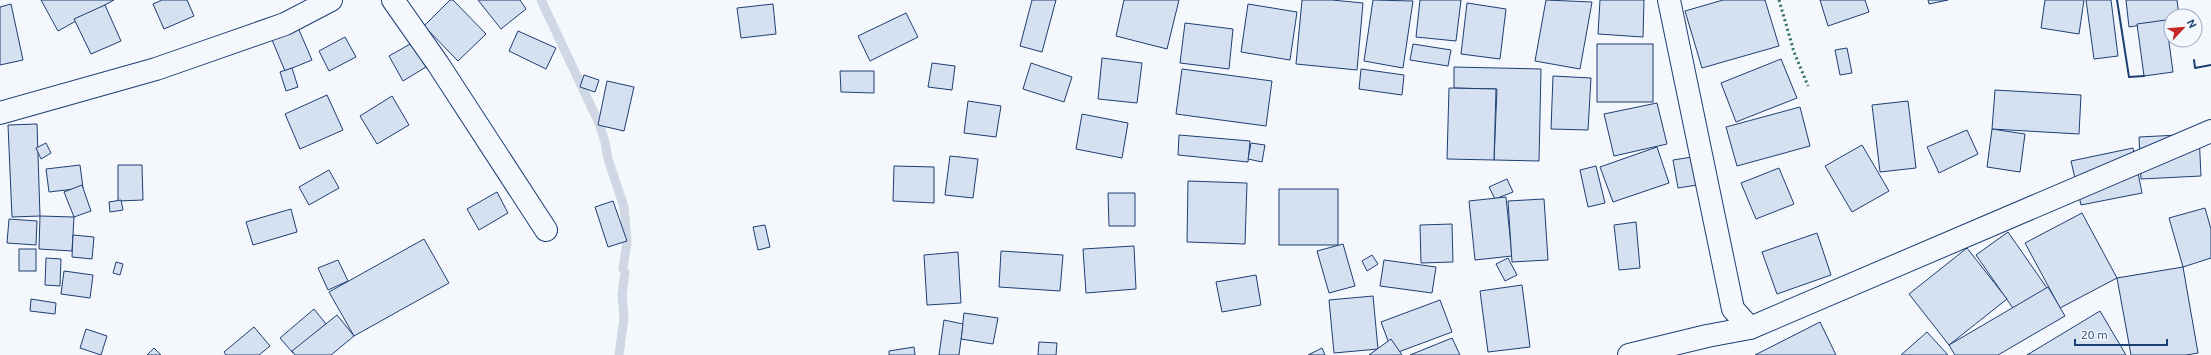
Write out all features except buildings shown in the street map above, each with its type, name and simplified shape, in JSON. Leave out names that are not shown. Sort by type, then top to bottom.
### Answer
[{"type":"street","points":[[0,112],[156,69],[285,24],[331,0]]},
{"type":"street","points":[[393,0],[438,64],[546,230]]},
{"type":"street","points":[[1669,0],[1733,309],[1750,328]]},
{"type":"street","points":[[1629,355],[1750,328],[2211,131]]},
{"type":"waterway","points":[[541,0],[599,123],[605,142],[608,159],[624,207],[627,242],[623,268],[625,272],[622,295],[624,317],[619,355]]},
{"type":"hedge","points":[[1779,0],[1794,52],[1808,86]]},
{"type":"wall","points":[[2117,0],[2129,77],[2144,76]]},
{"type":"wall","points":[[2194,60],[2195,68],[2211,65]]}]
